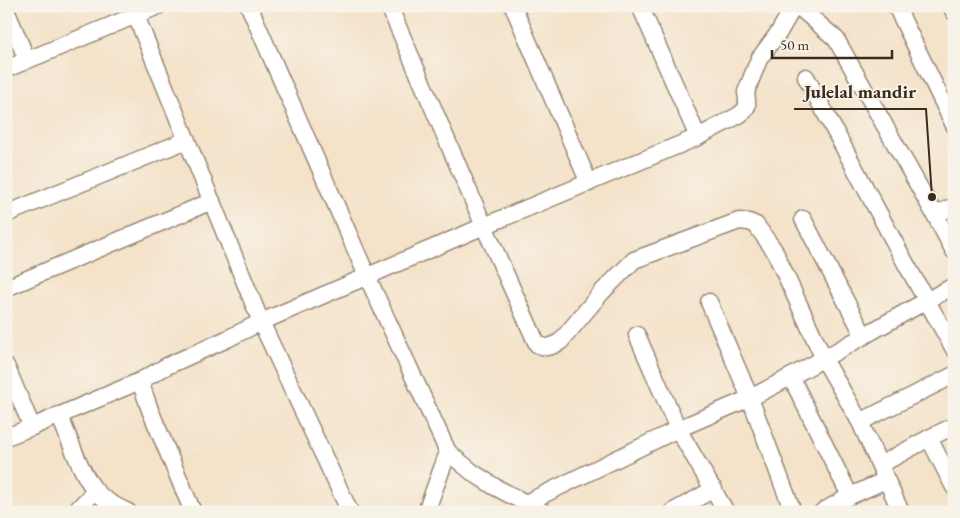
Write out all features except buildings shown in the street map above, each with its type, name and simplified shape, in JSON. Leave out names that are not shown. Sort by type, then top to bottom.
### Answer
[{"type":"street","points":[[6,69],[134,11],[158,6]]},
{"type":"street","points":[[249,6],[367,276],[448,452],[472,472],[495,487],[543,512]]},
{"type":"street","points":[[389,6],[537,344],[544,347],[560,342],[601,293],[634,260],[739,221],[750,222],[763,234],[774,250],[824,359],[860,422],[901,512]]},
{"type":"street","points":[[513,6],[589,183]]},
{"type":"street","points":[[640,6],[698,137]]},
{"type":"street","points":[[896,6],[954,125]]},
{"type":"street","points":[[951,6],[954,12]]},
{"type":"street","points":[[6,437],[140,381],[167,366],[261,322],[367,276],[698,137],[739,115],[747,106],[746,92],[759,59],[799,9],[836,39],[936,215],[954,251]]},
{"type":"street","points":[[6,10],[27,60]]},
{"type":"street","points":[[134,11],[261,322],[350,512]]},
{"type":"street","points":[[806,76],[926,301],[954,349]]},
{"type":"street","points":[[6,214],[187,140]]},
{"type":"street","points":[[6,288],[212,201]]},
{"type":"street","points":[[936,215],[954,206]]},
{"type":"street","points":[[803,219],[864,336]]},
{"type":"street","points":[[526,504],[678,429],[750,398],[792,377],[954,286]]},
{"type":"street","points":[[709,302],[750,398],[793,512]]},
{"type":"street","points":[[637,335],[678,429],[726,512]]},
{"type":"street","points":[[6,366],[32,427]]},
{"type":"street","points":[[860,422],[954,375]]},
{"type":"street","points":[[792,377],[850,496]]},
{"type":"street","points":[[140,381],[150,410],[193,512]]},
{"type":"street","points":[[59,415],[83,471],[95,491],[128,512]]},
{"type":"street","points":[[822,512],[850,496],[929,438],[954,426]]},
{"type":"street","points":[[929,438],[954,487]]},
{"type":"street","points":[[426,512],[448,452]]},
{"type":"street","points":[[672,512],[714,489]]},
{"type":"street","points":[[75,512],[95,491]]},
{"type":"place","name":"Julelal mandir","points":[[932,197]]}]
